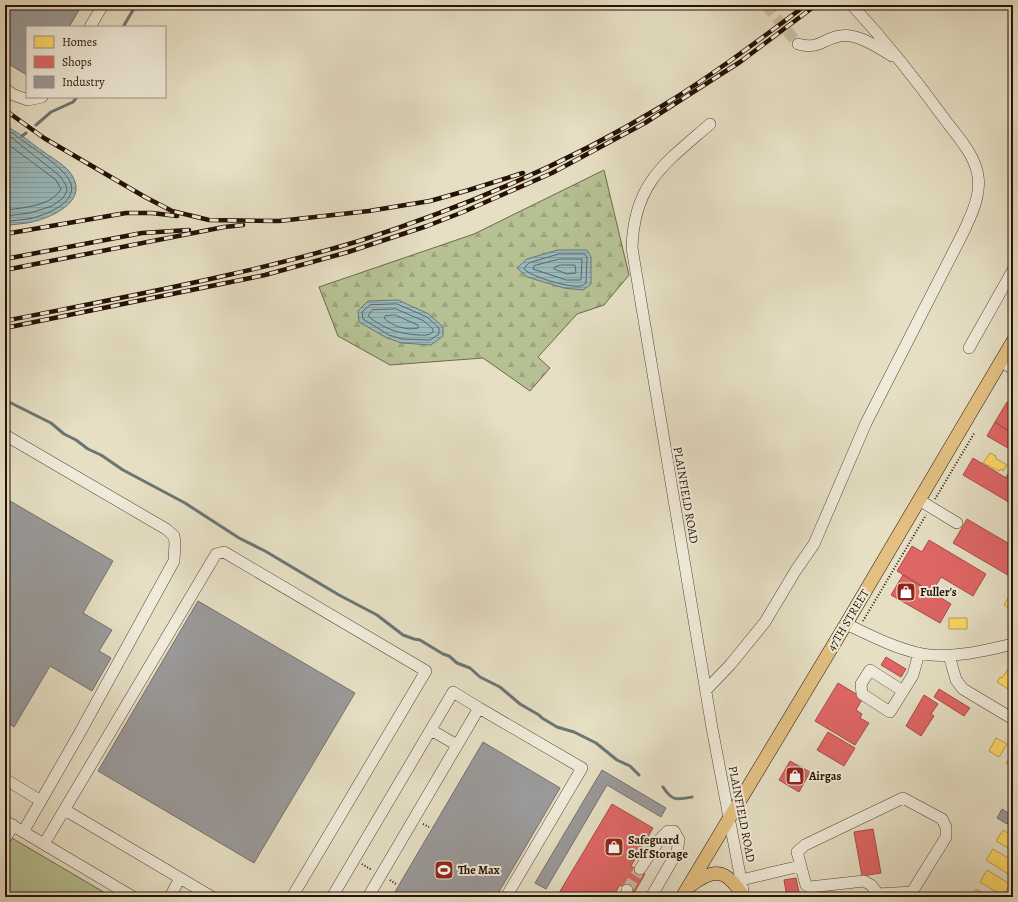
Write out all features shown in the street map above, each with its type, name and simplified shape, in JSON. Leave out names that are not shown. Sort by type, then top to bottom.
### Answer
[{"type":"main road","name":"47TH STREET","points":[[684,894],[729,818],[852,626],[919,500],[1013,341]]},
{"type":"main road","points":[[684,894],[699,879],[708,875],[717,874],[727,876],[735,883],[744,897]]},
{"type":"street","points":[[91,26],[103,5]]},
{"type":"street","points":[[706,690],[730,665],[765,622],[796,570],[814,544],[866,423],[964,231],[975,205],[979,188],[978,175],[974,161],[966,148],[930,99],[871,26],[852,5]]},
{"type":"street","points":[[798,44],[816,46],[839,36],[850,36],[860,39],[900,62]]},
{"type":"street","points":[[5,90],[28,100],[37,98]]},
{"type":"street","name":"PLAINFIELD ROAD","points":[[710,124],[664,164],[652,179],[642,195],[637,210],[632,232],[632,248],[706,690],[744,897]]},
{"type":"street","points":[[969,348],[1013,270]]},
{"type":"street","points":[[1001,362],[1013,369]]},
{"type":"street","points":[[5,435],[166,529],[174,536],[175,543],[174,561],[78,736],[23,832]]},
{"type":"street","points":[[919,500],[957,523]]},
{"type":"street","points":[[44,844],[216,554],[224,552],[426,671],[292,897]]},
{"type":"street","points":[[852,626],[890,644],[919,654],[949,655],[982,651],[1013,644]]},
{"type":"street","points":[[903,691],[913,675],[919,654]]},
{"type":"street","points":[[949,655],[956,680],[963,689],[1013,719]]},
{"type":"street","points":[[332,897],[453,692],[582,768],[506,897]]},
{"type":"street","points":[[368,897],[479,708]]},
{"type":"street","points":[[431,730],[457,745]]},
{"type":"street","points":[[5,780],[41,801]]},
{"type":"street","points":[[903,798],[942,819],[946,827],[946,837],[911,894],[878,894],[871,885],[864,881],[810,887],[806,885],[800,866],[797,852],[805,845],[903,798]]},
{"type":"street","points":[[65,810],[212,897]]},
{"type":"street","points":[[5,839],[9,823],[133,897]]},
{"type":"street","points":[[640,869],[660,839],[668,832],[674,832],[679,840],[678,852],[651,897]]},
{"type":"street","points":[[740,880],[800,866]]},
{"type":"street","points":[[170,897],[180,878]]},
{"type":"path","points":[[852,626],[931,507],[974,432]]},
{"type":"green space","points":[[604,170],[629,275],[604,305],[577,314],[538,357],[550,368],[530,391],[483,358],[390,365],[338,336],[319,287],[474,234]]},
{"type":"green space","points":[[5,834],[112,897],[5,897]]},
{"type":"water","points":[[5,126],[19,134],[68,170],[74,180],[76,189],[74,197],[61,210],[32,222],[5,226]]},
{"type":"water","points":[[558,250],[587,250],[591,257],[591,284],[583,290],[564,288],[527,277],[517,268],[527,259]]},
{"type":"water","points":[[398,300],[429,314],[443,327],[443,336],[431,345],[402,343],[387,338],[359,322],[358,311],[368,301]]},
{"type":"building: Homes","points":[[990,453],[996,456],[995,458],[1007,465],[1003,471],[1001,469],[999,471],[983,463]]},
{"type":"building: Homes","points":[[1013,590],[1013,611],[1004,605]]},
{"type":"building: Homes","points":[[949,618],[967,618],[967,629],[949,629]]},
{"type":"building: Homes","points":[[1012,664],[1013,686],[1010,690],[997,682],[1000,677],[1002,678]]},
{"type":"building: Homes","points":[[996,738],[1007,744],[999,757],[989,751]]},
{"type":"building: Homes","points":[[1013,752],[1013,767],[1006,763]]},
{"type":"building: Homes","points":[[1003,830],[1013,836],[1013,851],[996,841]]},
{"type":"building: Homes","points":[[993,849],[1013,861],[1013,877],[986,860]]},
{"type":"building: Homes","points":[[987,870],[1010,884],[1003,896],[980,882]]},
{"type":"building: Homes","points":[[976,889],[989,897],[971,897]]},
{"type":"building: Shops","points":[[1007,402],[1013,406],[1013,434],[995,422]]},
{"type":"building: Shops","points":[[995,422],[1013,434],[1013,451],[987,436]]},
{"type":"building: Shops","points":[[973,458],[1013,482],[1012,504],[963,475]]},
{"type":"building: Shops","points":[[967,519],[1013,546],[1013,578],[953,543]]},
{"type":"building: Shops","points":[[929,540],[986,574],[973,596],[941,577],[932,592],[897,571],[912,546],[922,552]]},
{"type":"building: Shops","points":[[903,575],[951,604],[940,623],[891,595]]},
{"type":"building: Shops","points":[[886,657],[906,669],[901,677],[881,665]]},
{"type":"building: Shops","points":[[838,683],[863,698],[856,710],[862,714],[860,718],[869,723],[855,745],[815,721]]},
{"type":"building: Shops","points":[[939,689],[970,708],[964,716],[934,697]]},
{"type":"building: Shops","points":[[924,695],[938,704],[931,714],[934,716],[921,736],[906,726]]},
{"type":"building: Shops","points":[[828,732],[855,748],[844,766],[817,750]]},
{"type":"building: Shops","name":"Airgas","points":[[790,761],[810,772],[799,792],[779,780]]},
{"type":"building: Shops","name":"Safeguard Self Storage","points":[[612,804],[653,828],[631,866],[645,874],[634,893],[620,885],[613,897],[566,897],[559,893]]},
{"type":"building: Shops","points":[[873,829],[881,873],[862,876],[854,832]]},
{"type":"building: Shops","points":[[796,878],[800,897],[787,897],[784,880]]},
{"type":"building: Industry","points":[[5,5],[82,5],[70,26],[26,26],[26,74],[5,62]]},
{"type":"building: Industry","points":[[1012,467],[1013,468],[1013,481],[1006,477]]},
{"type":"building: Industry","points":[[5,498],[113,561],[83,613],[112,630],[99,651],[111,658],[92,691],[50,666],[14,727],[5,721]]},
{"type":"building: Industry","points":[[198,601],[355,693],[254,863],[98,771]]},
{"type":"building: Industry","points":[[483,742],[560,788],[496,897],[392,897]]},
{"type":"building: Industry","points":[[602,770],[666,808],[661,817],[607,785],[546,889],[535,883]]},
{"type":"building: Industry","points":[[1002,809],[1013,816],[1007,824],[997,818]]},
{"type":"waterway","points":[[124,26],[136,5]]},
{"type":"waterway","points":[[36,125],[51,112],[73,102],[76,98]]},
{"type":"waterway","points":[[22,136],[26,133]]},
{"type":"waterway","points":[[5,400],[51,423],[64,434],[101,455],[123,470],[185,503],[239,538],[265,551],[339,595],[377,615],[403,635],[420,640],[449,656],[457,663],[470,668],[480,677],[500,687],[520,704],[557,727],[574,732],[596,743],[617,760],[630,766],[639,775]]},
{"type":"waterway","points":[[663,787],[672,797],[678,799],[692,797]]},
{"type":"tunnel","points":[[766,5],[798,44]]},
{"type":"tunnel","points":[[627,890],[640,869]]},
{"type":"railway","points":[[5,321],[172,287],[294,259],[359,241],[438,214],[553,165],[626,127],[718,70],[806,5]]},
{"type":"railway","points":[[5,328],[265,275],[348,252],[427,226],[463,212],[552,173],[645,123],[740,62],[816,5]]},
{"type":"railway","points":[[5,110],[44,138],[145,197],[172,211],[209,220],[279,221],[369,211],[430,201],[523,173]]},
{"type":"railway","points":[[5,234],[126,213],[152,213],[177,216]]},
{"type":"railway","points":[[5,270],[224,227],[243,225]]},
{"type":"railway","points":[[5,259],[142,233],[189,230]]},
{"type":"place","name":"Fuller's","points":[[906,592]]},
{"type":"place","name":"Airgas","points":[[795,776]]},
{"type":"place","name":"Safeguard Self Storage","points":[[614,847]]},
{"type":"place","name":"The Max","points":[[444,870]]}]
